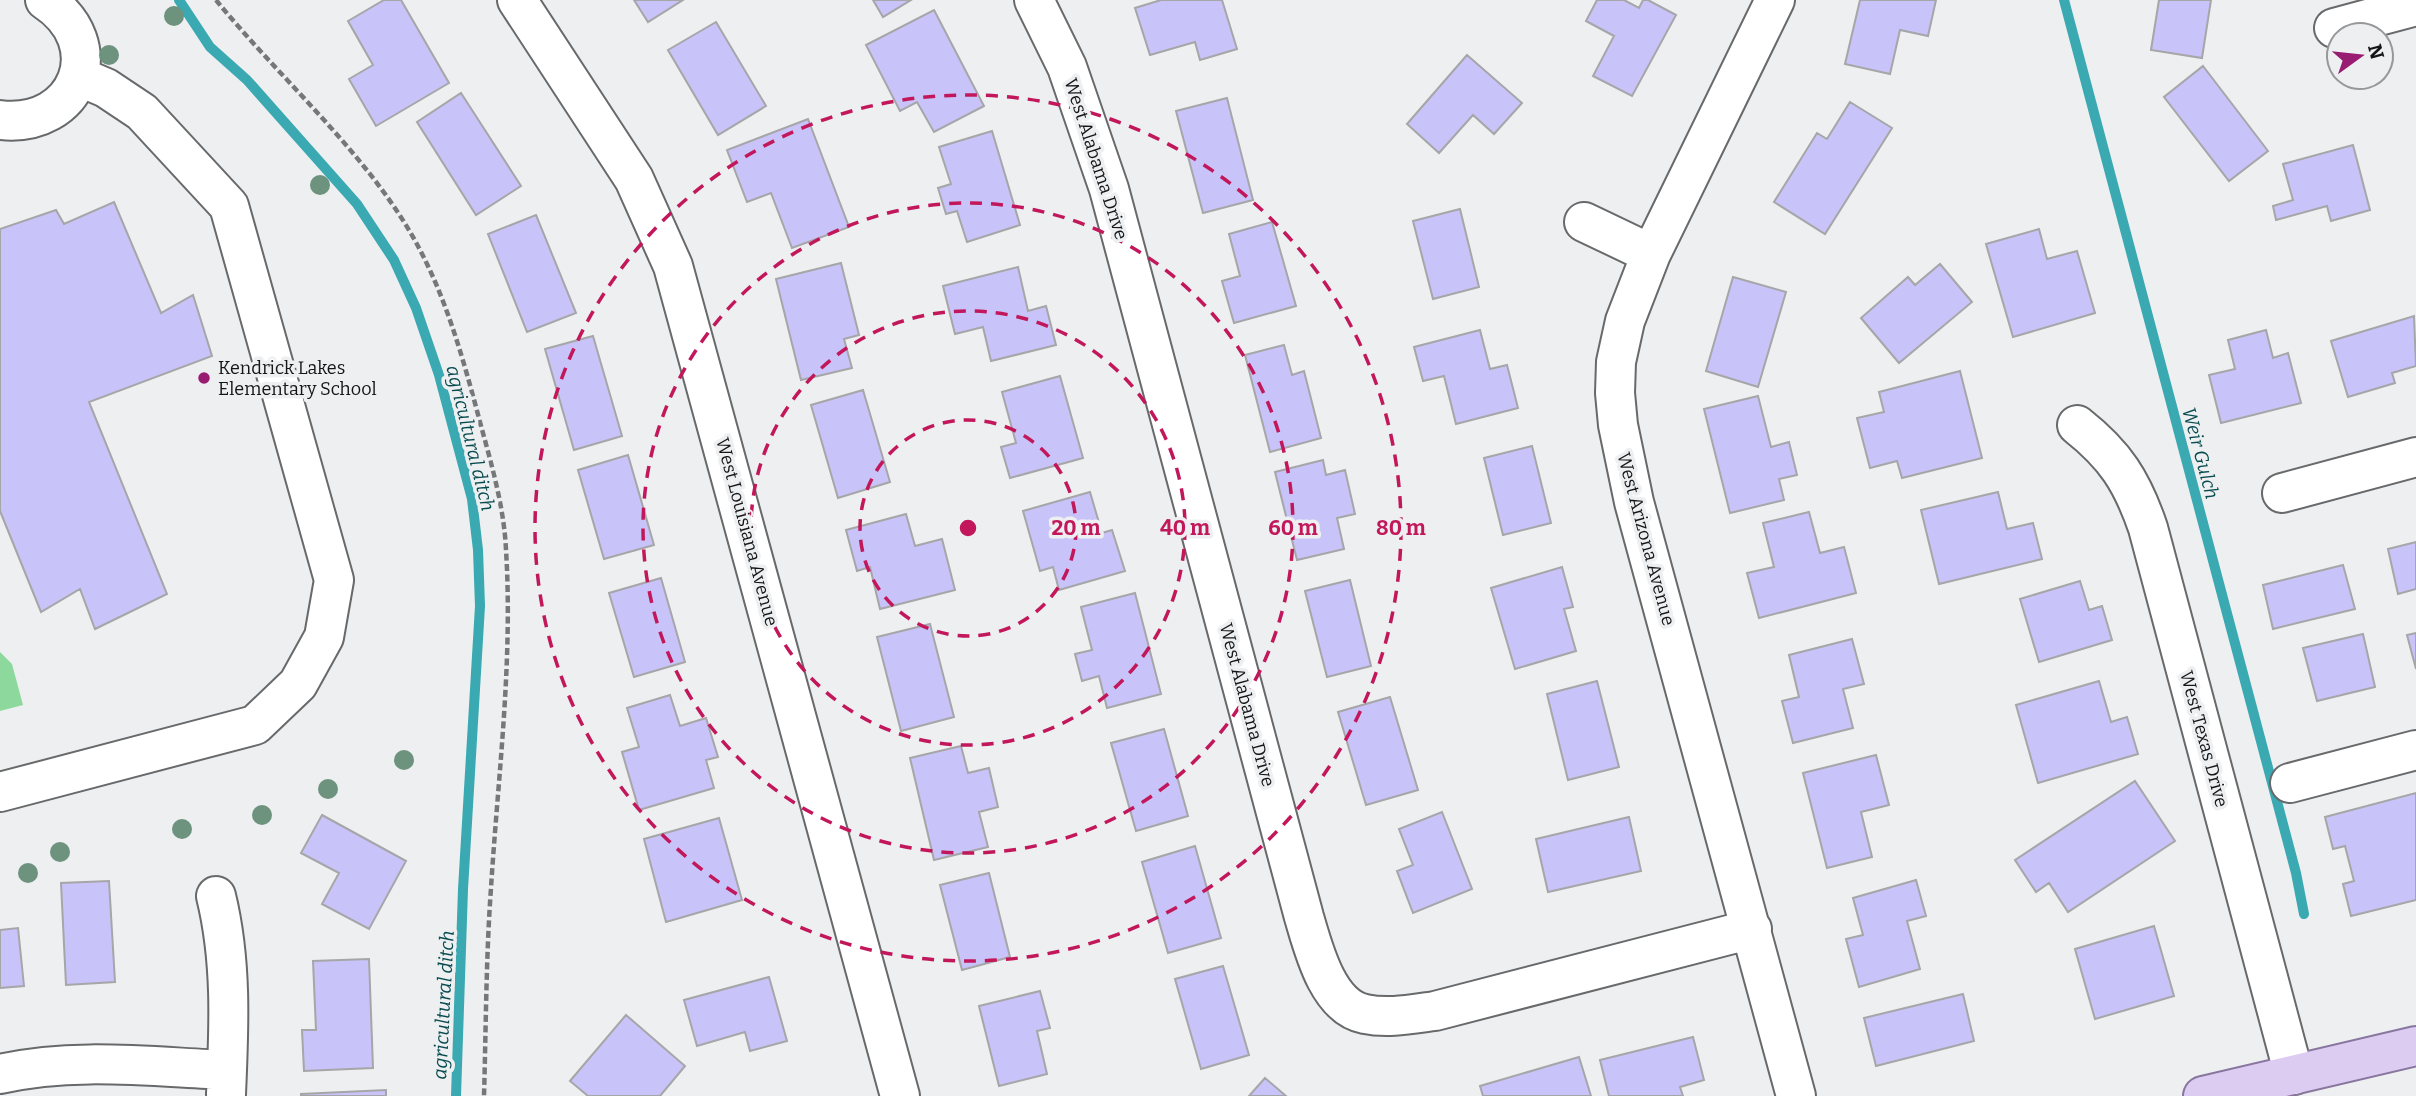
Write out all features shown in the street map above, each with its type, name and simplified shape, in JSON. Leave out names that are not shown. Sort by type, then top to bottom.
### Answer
[{"type":"main road","points":[[2203,1096],[2416,1046]]},
{"type":"street","points":[[0,120],[20,122],[41,117],[60,106],[73,89],[78,76],[80,47],[73,26],[60,10],[45,0]]},
{"type":"street","name":"West Louisiana Avenue","points":[[517,0],[634,179],[666,247],[686,308],[900,1096]]},
{"type":"street","name":"West Alabama Drive","points":[[1034,0],[1071,78],[1109,189],[1304,917],[1326,982],[1361,1014],[1382,1016],[1435,1011],[1752,929]]},
{"type":"street","name":"West Arizona Avenue","points":[[1775,0],[1651,254],[1625,321],[1616,362],[1618,425],[1634,502],[1796,1096]]},
{"type":"street","points":[[2360,21],[2416,6]]},
{"type":"street","points":[[0,792],[255,725],[298,684],[324,636],[334,580],[229,206],[142,112],[106,88],[78,76]]},
{"type":"street","points":[[1584,222],[1651,254]]},
{"type":"street","name":"West Texas Drive","points":[[2077,425],[2118,463],[2145,518],[2294,1074]]},
{"type":"street","points":[[2282,492],[2416,457]]},
{"type":"street","points":[[2290,783],[2416,750]]},
{"type":"street","points":[[0,1074],[47,1066],[87,1064],[226,1083],[227,950],[216,896]]},
{"type":"path","points":[[216,0],[379,187],[418,246],[442,298],[466,367],[499,494],[506,547],[508,606],[501,762],[491,890],[484,1096]]},
{"type":"green space","points":[[0,652],[12,664],[23,705],[0,711]]},
{"type":"building","points":[[384,0],[401,0],[449,83],[376,126],[349,79],[373,65],[348,21]]},
{"type":"building","points":[[634,0],[683,0],[648,22]]},
{"type":"building","points":[[873,0],[911,0],[883,17]]},
{"type":"building","points":[[1161,0],[1222,0],[1237,49],[1200,60],[1195,42],[1150,55],[1135,8]]},
{"type":"building","points":[[1597,0],[1624,0],[1639,8],[1643,0],[1648,0],[1676,15],[1632,96],[1593,76],[1614,36],[1586,21]]},
{"type":"building","points":[[1860,0],[1936,0],[1928,36],[1900,30],[1890,74],[1845,64]]},
{"type":"building","points":[[2159,0],[2211,0],[2202,58],[2151,50]]},
{"type":"building","points":[[934,10],[984,106],[934,132],[917,102],[900,111],[866,45]]},
{"type":"building","points":[[716,22],[766,106],[718,135],[668,50]]},
{"type":"building","points":[[1467,55],[1522,103],[1494,134],[1473,115],[1439,153],[1407,124]]},
{"type":"building","points":[[2203,66],[2268,151],[2229,181],[2164,97]]},
{"type":"building","points":[[461,93],[521,186],[476,215],[417,122]]},
{"type":"building","points":[[1227,98],[1253,200],[1203,213],[1176,111]]},
{"type":"building","points":[[1850,102],[1892,128],[1825,234],[1774,202],[1817,133],[1827,139]]},
{"type":"building","points":[[808,119],[849,227],[792,248],[771,193],[747,202],[727,150]]},
{"type":"building","points":[[992,131],[1020,225],[967,242],[957,211],[946,214],[938,188],[951,184],[939,147]]},
{"type":"building","points":[[2353,145],[2370,210],[2331,221],[2327,206],[2276,220],[2273,206],[2293,200],[2283,164]]},
{"type":"building","points":[[114,202],[161,313],[193,295],[212,356],[89,402],[167,594],[95,629],[80,589],[41,612],[0,511],[0,229],[56,210],[64,224]]},
{"type":"building","points":[[1460,209],[1479,287],[1433,299],[1413,221]]},
{"type":"building","points":[[536,215],[576,313],[527,332],[488,234]]},
{"type":"building","points":[[1272,222],[1296,306],[1234,323],[1222,281],[1240,276],[1229,234]]},
{"type":"building","points":[[2039,229],[2047,259],[2077,251],[2095,313],[2013,337],[1986,244]]},
{"type":"building","points":[[841,263],[859,335],[844,339],[852,368],[801,380],[776,279]]},
{"type":"building","points":[[1940,264],[1972,302],[1899,363],[1861,318],[1908,277],[1915,285]]},
{"type":"building","points":[[1018,267],[1028,311],[1046,306],[1056,345],[991,361],[983,327],[955,334],[943,286]]},
{"type":"building","points":[[1733,277],[1786,292],[1758,387],[1706,371]]},
{"type":"building","points":[[2414,316],[2416,366],[2392,373],[2395,383],[2348,397],[2331,341]]},
{"type":"building","points":[[1480,330],[1490,369],[1507,365],[1518,408],[1456,424],[1444,376],[1423,381],[1414,347]]},
{"type":"building","points":[[2266,330],[2273,358],[2288,353],[2301,403],[2221,423],[2209,375],[2235,369],[2228,340]]},
{"type":"building","points":[[593,336],[622,436],[574,450],[545,349]]},
{"type":"building","points":[[1284,345],[1292,375],[1304,371],[1321,438],[1270,452],[1245,355]]},
{"type":"building","points":[[1960,371],[1982,458],[1902,478],[1897,461],[1870,468],[1857,418],[1884,412],[1879,392]]},
{"type":"building","points":[[1060,376],[1083,458],[1010,478],[1001,447],[1016,443],[1002,392]]},
{"type":"building","points":[[863,390],[890,482],[838,498],[811,405]]},
{"type":"building","points":[[1758,396],[1771,447],[1789,442],[1797,475],[1779,479],[1784,500],[1730,513],[1704,409]]},
{"type":"building","points":[[1532,446],[1551,523],[1503,535],[1484,458]]},
{"type":"building","points":[[628,455],[654,545],[604,559],[578,470]]},
{"type":"building","points":[[1323,460],[1326,475],[1345,470],[1355,514],[1337,518],[1344,549],[1297,560],[1275,472]]},
{"type":"building","points":[[1090,492],[1102,533],[1112,530],[1125,571],[1059,590],[1053,567],[1040,571],[1023,511]]},
{"type":"building","points":[[1998,492],[2007,529],[2033,523],[2042,559],[1939,584],[1921,510]]},
{"type":"building","points":[[1809,512],[1820,553],[1844,547],[1856,593],[1759,618],[1747,573],[1774,567],[1763,523]]},
{"type":"building","points":[[906,514],[915,546],[942,539],[955,590],[880,609],[870,567],[857,571],[846,530]]},
{"type":"building","points":[[2416,542],[2416,589],[2398,594],[2388,549]]},
{"type":"building","points":[[2343,565],[2355,609],[2273,629],[2263,585]]},
{"type":"building","points":[[1562,567],[1573,607],[1564,609],[1576,651],[1515,669],[1491,588]]},
{"type":"building","points":[[661,578],[685,662],[634,677],[609,593]]},
{"type":"building","points":[[1350,580],[1371,666],[1327,677],[1305,591]]},
{"type":"building","points":[[2080,581],[2089,610],[2102,606],[2112,640],[2039,662],[2020,599]]},
{"type":"building","points":[[1135,593],[1161,694],[1107,708],[1099,676],[1082,681],[1075,654],[1092,650],[1081,607]]},
{"type":"building","points":[[930,624],[954,717],[901,731],[877,637]]},
{"type":"building","points":[[2416,633],[2416,669],[2407,635]]},
{"type":"building","points":[[2363,634],[2375,687],[2317,701],[2303,648]]},
{"type":"building","points":[[1852,639],[1864,684],[1843,689],[1853,728],[1793,743],[1782,701],[1799,697],[1789,655]]},
{"type":"building","points":[[1597,681],[1619,767],[1568,780],[1547,694]]},
{"type":"building","points":[[2099,681],[2111,722],[2127,717],[2138,754],[2038,783],[2016,705]]},
{"type":"building","points":[[670,695],[680,726],[706,718],[718,757],[706,760],[714,788],[639,810],[622,752],[639,747],[627,708]]},
{"type":"building","points":[[1390,697],[1418,790],[1366,805],[1338,712]]},
{"type":"building","points":[[1164,729],[1188,816],[1136,831],[1111,743]]},
{"type":"building","points":[[961,746],[968,773],[989,768],[998,807],[979,812],[988,847],[934,860],[910,758]]},
{"type":"building","points":[[1876,755],[1889,805],[1861,812],[1872,857],[1827,868],[1803,773]]},
{"type":"building","points":[[2135,781],[2175,841],[2068,912],[2049,883],[2036,892],[2015,860]]},
{"type":"building","points":[[2416,793],[2416,900],[2351,916],[2343,884],[2354,881],[2345,846],[2333,849],[2325,817]]},
{"type":"building","points":[[1442,812],[1472,889],[1413,913],[1397,871],[1413,865],[1399,829]]},
{"type":"building","points":[[322,815],[406,861],[369,929],[322,904],[339,873],[301,853]]},
{"type":"building","points":[[1629,817],[1641,871],[1548,892],[1536,839]]},
{"type":"building","points":[[719,818],[742,900],[666,922],[644,839]]},
{"type":"building","points":[[1195,846],[1221,938],[1168,953],[1142,862]]},
{"type":"building","points":[[989,873],[1010,957],[962,970],[940,885]]},
{"type":"building","points":[[1916,880],[1926,916],[1907,921],[1920,969],[1859,987],[1846,939],[1863,935],[1853,898]]},
{"type":"building","points":[[109,881],[115,982],[66,985],[61,883]]},
{"type":"building","points":[[2154,926],[2174,996],[2095,1019],[2075,949]]},
{"type":"building","points":[[18,928],[24,986],[0,988],[0,930]]},
{"type":"building","points":[[369,959],[373,1068],[304,1071],[302,1030],[316,1030],[313,961]]},
{"type":"building","points":[[1223,966],[1249,1055],[1201,1069],[1175,979]]},
{"type":"building","points":[[769,977],[787,1041],[750,1051],[745,1032],[697,1046],[684,1000]]},
{"type":"building","points":[[1040,991],[1050,1028],[1037,1031],[1047,1074],[999,1086],[979,1006]]},
{"type":"building","points":[[1963,994],[1974,1041],[1876,1066],[1864,1018]]},
{"type":"building","points":[[626,1015],[685,1066],[660,1096],[588,1096],[570,1081]]},
{"type":"building","points":[[1693,1037],[1704,1080],[1680,1087],[1683,1096],[1609,1096],[1600,1060]]},
{"type":"building","points":[[1579,1057],[1591,1096],[1483,1096],[1480,1086]]},
{"type":"building","points":[[1265,1078],[1286,1096],[1249,1096]]},
{"type":"building","points":[[386,1090],[386,1096],[301,1096],[301,1094]]},
{"type":"waterway","name":"agricultural ditch","points":[[179,0],[210,47],[247,80],[357,204],[394,260],[416,308],[439,375],[472,499],[478,550],[480,606],[463,889],[456,1096]]},
{"type":"waterway","name":"Weir Gulch","points":[[2064,0],[2296,873],[2304,914]]},
{"type":"place","name":"Kendrick Lakes Elementary School","points":[[204,378]]}]
